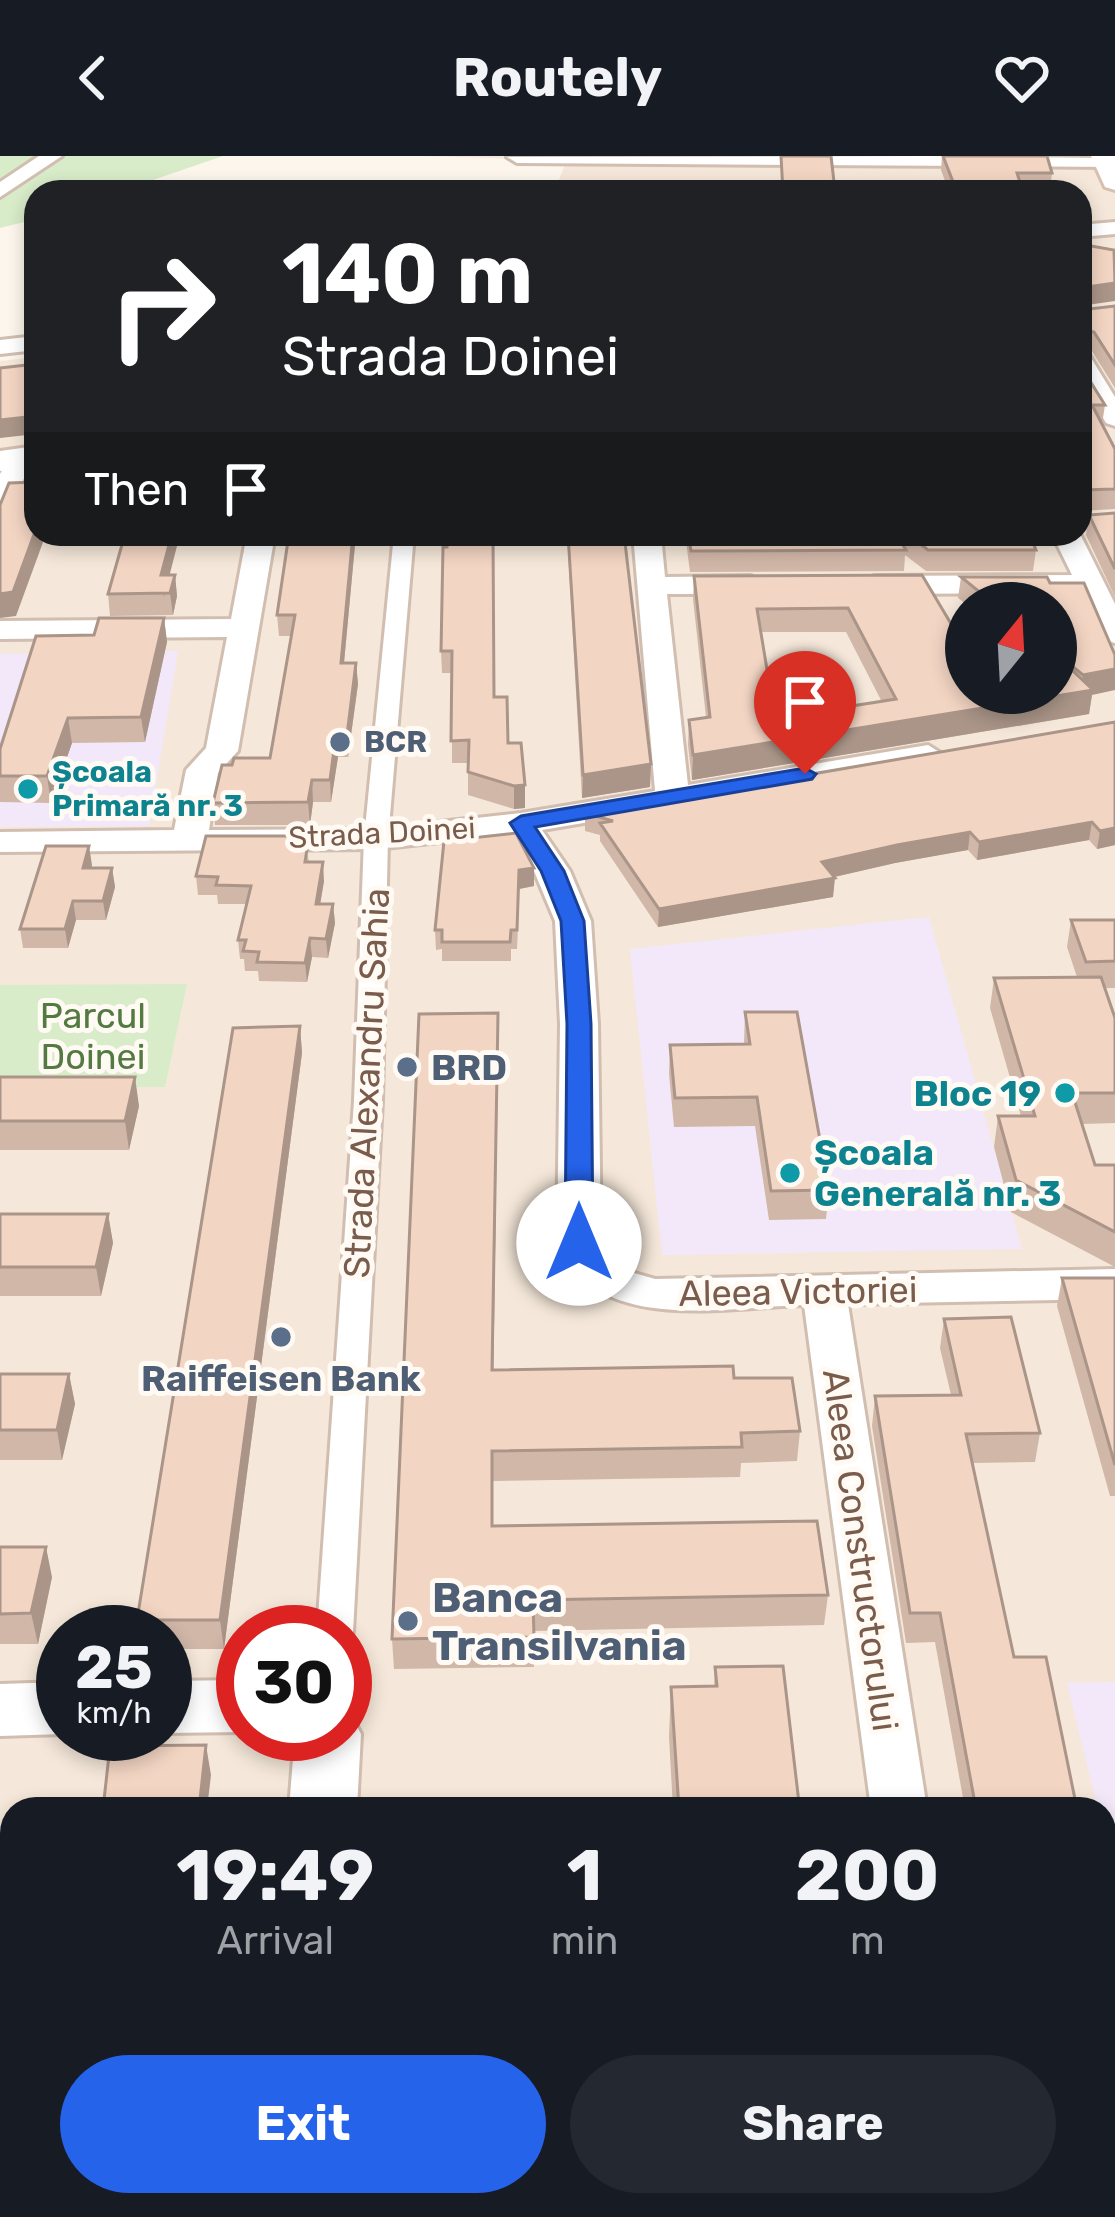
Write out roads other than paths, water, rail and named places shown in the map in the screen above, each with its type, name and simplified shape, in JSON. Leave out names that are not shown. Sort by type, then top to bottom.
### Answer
[{"type":"street","points":[[0,191],[52,156]]},
{"type":"street","points":[[517,157],[1109,167]]},
{"type":"street","points":[[928,180],[1054,166]]},
{"type":"street","points":[[1092,379],[1115,418]]},
{"type":"street","points":[[0,500],[19,458]]},
{"type":"street","points":[[190,839],[202,770],[221,752],[260,546]]},
{"type":"street","name":"Strada Alexandru Sahia","points":[[337,1605],[368,1101],[376,839],[403,546]]},
{"type":"street","points":[[647,546],[672,796]]},
{"type":"street","points":[[1072,546],[1113,627]]},
{"type":"street","points":[[835,585],[1089,584]]},
{"type":"street","points":[[651,586],[789,585]]},
{"type":"street","points":[[0,630],[246,628]]},
{"type":"street","name":"Strada Doinei","points":[[0,842],[376,839],[521,823],[952,751]]},
{"type":"street","name":"Aleea Victoriei","points":[[521,823],[552,871],[573,921],[579,1024],[579,1243],[588,1267],[618,1288],[655,1294],[1115,1284]]},
{"type":"street","name":"Aleea Constructorului","points":[[824,1291],[897,1797]]},
{"type":"street","points":[[0,1710],[36,1709]]},
{"type":"street","points":[[324,1797],[326,1761]]},
{"type":"place","name":"BCR","points":[[340,742]]},
{"type":"place","name":"Școala Primară nr. 3","points":[[28,789]]},
{"type":"place","name":"BRD","points":[[407,1067]]},
{"type":"place","name":"Bloc 19","points":[[1065,1093]]},
{"type":"place","name":"Școala Generală nr. 3","points":[[790,1173]]},
{"type":"place","name":"Raiffeisen Bank","points":[[281,1337]]},
{"type":"place","name":"Banca Transilvania","points":[[408,1621]]},
{"type":"park label","name":"Parcul Doinei","points":[[93,1036]]}]
